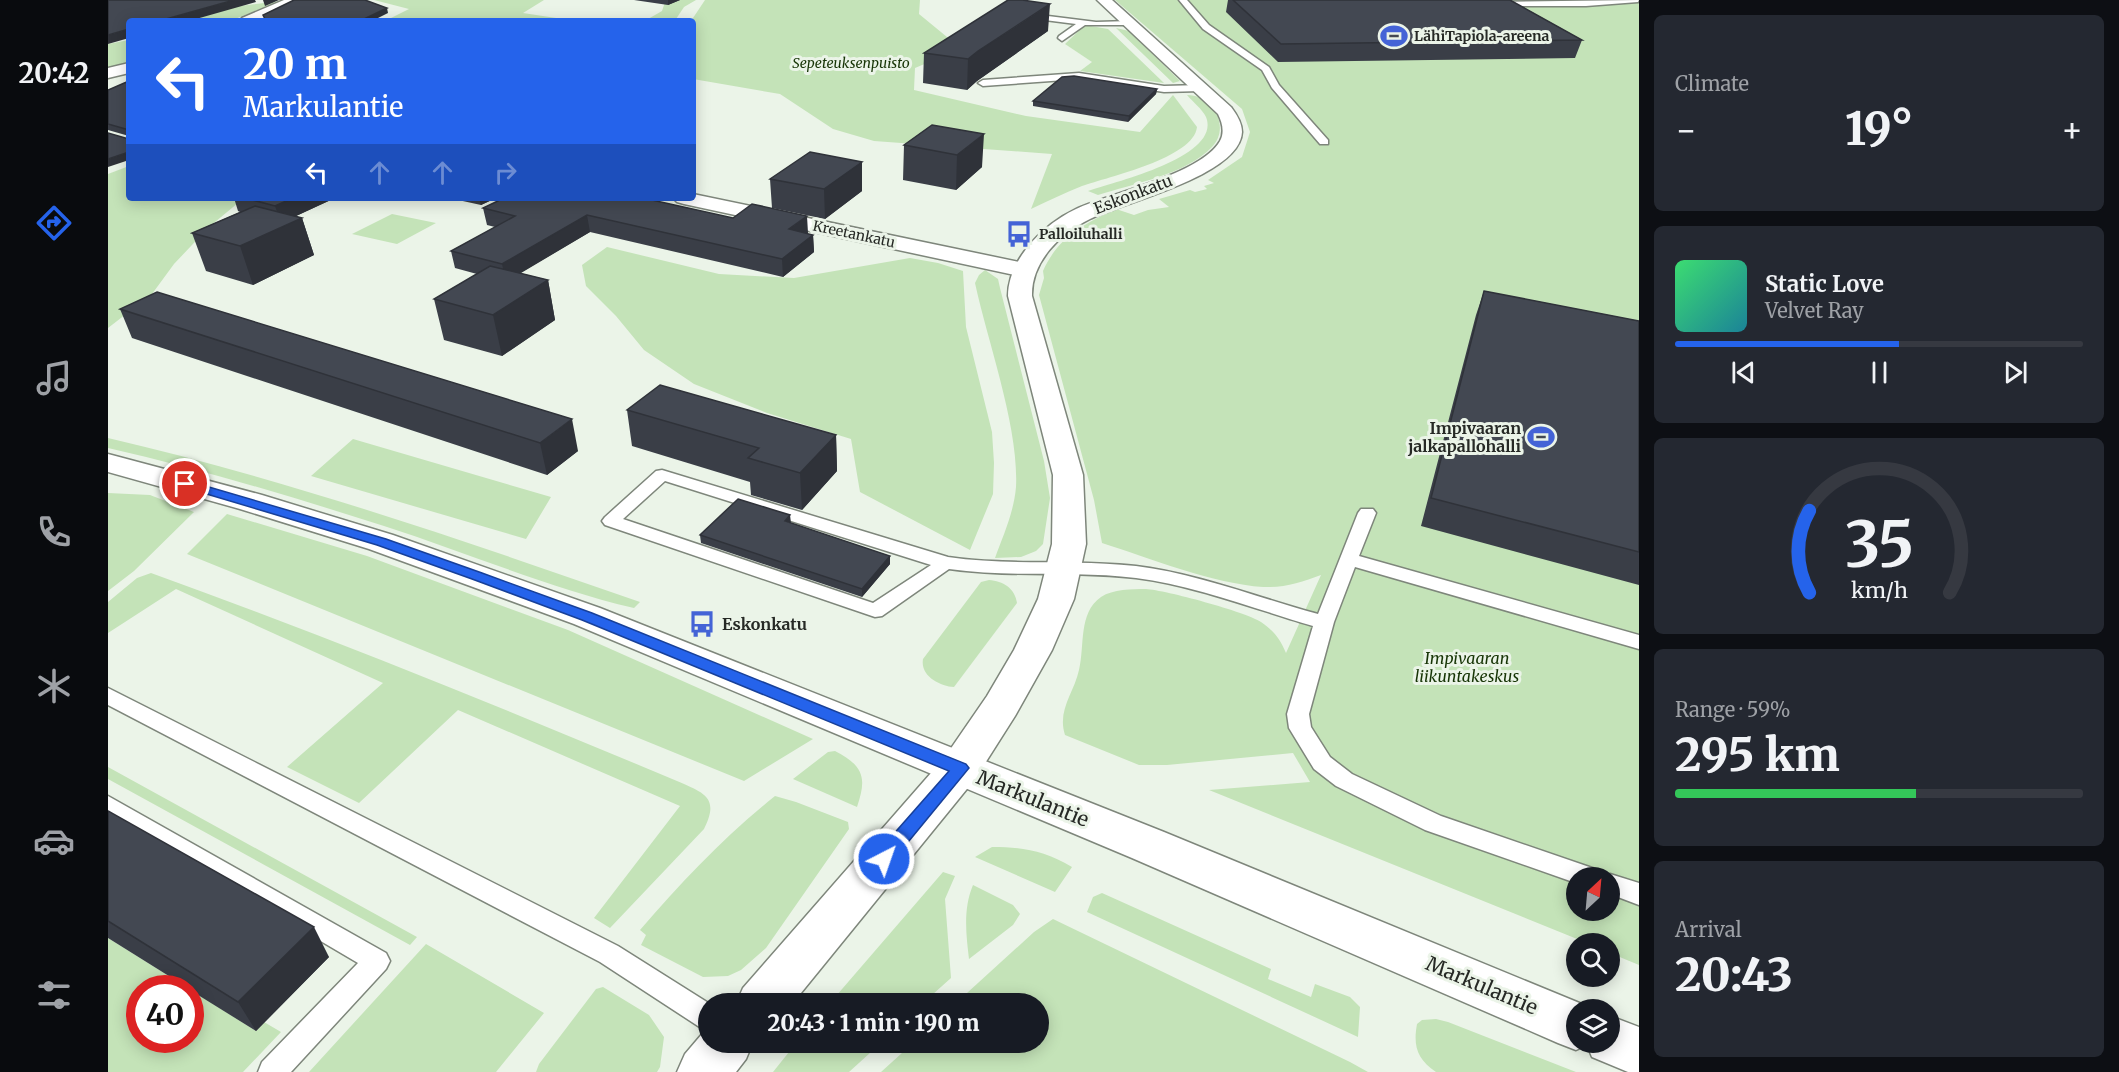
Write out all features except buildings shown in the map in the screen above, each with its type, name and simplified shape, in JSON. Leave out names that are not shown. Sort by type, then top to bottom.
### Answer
[{"type":"street","points":[[254,18],[296,0]]},
{"type":"street","name":"Eskonkatu","points":[[770,993],[960,768],[1001,706],[1033,650],[1056,599],[1065,569],[1070,525],[1068,475],[1023,308],[1019,283],[1024,270],[1043,242],[1070,221],[1109,202],[1197,170],[1219,154],[1231,140],[1233,127],[1225,111],[1104,0]]},
{"type":"street","points":[[108,73],[126,69]]},
{"type":"street","name":"Kreetankatu","points":[[696,201],[1024,270]]},
{"type":"street","name":"Markulantie","points":[[108,463],[305,518],[587,616],[1148,844],[1566,1022]]},
{"type":"street","points":[[1620,1044],[1639,1052]]},
{"type":"street","points":[[703,1072],[719,1053]]},
{"type":"lane","points":[[1183,0],[1206,27],[1266,69],[1275,86],[1324,142]]},
{"type":"lane","points":[[1487,3],[1543,4],[1638,0]]},
{"type":"lane","points":[[1017,14],[1083,22],[1130,23]]},
{"type":"lane","points":[[1062,38],[1083,22]]},
{"type":"lane","points":[[983,83],[1079,76],[1164,89],[1201,88]]},
{"type":"lane","points":[[946,563],[875,611],[611,521],[662,475],[946,563],[1002,569],[1113,570],[1160,577],[1324,622]]},
{"type":"lane","points":[[1367,513],[1324,622],[1298,714],[1300,728],[1322,763],[1344,780],[1433,823],[1566,869]]},
{"type":"lane","points":[[1350,559],[1639,642]]},
{"type":"lane","points":[[108,696],[609,954],[698,1011]]},
{"type":"lane","points":[[108,805],[377,961],[272,1072]]},
{"type":"lane","points":[[1620,887],[1639,894]]},
{"type":"green space","points":[[374,0],[544,0],[523,13],[556,18],[391,18],[409,9]]},
{"type":"green space","points":[[696,0],[684,7],[677,18],[650,18],[662,11],[665,2]]},
{"type":"green space","name":"Sepeteuksenpuisto","points":[[705,0],[920,0],[919,14],[947,37],[959,41],[941,57],[915,68],[914,90],[1026,116],[1140,132],[1173,95],[1197,127],[1192,138],[1166,157],[1129,172],[1082,186],[1031,209],[1052,154],[874,141],[833,129],[780,94],[696,80],[696,18],[693,18]]},
{"type":"green space","name":"Impivaaran liikuntakeskus","points":[[1115,0],[1639,0],[1639,965],[1620,957],[1620,933],[1566,934],[1209,790],[1310,782],[1293,753],[1167,765],[1139,765],[1065,735],[1063,718],[1079,670],[1086,621],[1094,604],[1101,597],[1117,591],[1146,589],[1223,607],[1261,622],[1276,636],[1286,653],[1321,575],[1278,587],[1244,585],[1182,570],[1102,543],[1094,500],[1039,295],[1044,278],[1043,271],[1049,259],[1064,240],[1073,233],[1116,209],[1134,215],[1169,207],[1159,199],[1190,190],[1195,192],[1207,189],[1204,186],[1214,183],[1208,180],[1242,157],[1250,132],[1242,109]]},
{"type":"green space","points":[[280,1],[238,18],[159,18],[156,16]]},
{"type":"green space","points":[[1085,25],[1108,29],[1164,83],[1080,71],[1092,62],[1065,44]]},
{"type":"green space","points":[[1116,28],[1129,31],[1180,81],[1173,83]]},
{"type":"green space","points":[[126,41],[126,63],[108,68],[108,44]]},
{"type":"green space","points":[[1187,95],[1205,100],[1216,114],[1220,130],[1212,147],[1188,164],[1158,177],[1098,195],[1088,191],[1163,166],[1183,156],[1198,144],[1207,131],[1206,117]]},
{"type":"green space","points":[[126,167],[126,201],[240,201],[209,227],[174,264],[152,294],[108,328],[108,174]]},
{"type":"green space","points":[[392,214],[436,223],[397,244],[352,234]]},
{"type":"green space","points":[[607,247],[719,274],[794,278],[910,258],[938,263],[963,271],[966,327],[992,432],[994,463],[993,494],[970,550],[860,492],[851,439],[767,413],[694,384],[644,350],[616,316],[586,286],[582,265]]},
{"type":"green space","points":[[985,270],[998,279],[1044,461],[1050,498],[1043,544],[1036,551],[1021,557],[995,558],[1013,506],[1016,463],[1002,385],[975,283]]},
{"type":"green space","points":[[108,438],[310,492],[442,534],[640,602],[634,608],[602,600],[316,505],[212,474],[108,448]]},
{"type":"green space","points":[[353,439],[551,497],[526,539],[311,476]]},
{"type":"green space","points":[[108,493],[150,495],[194,512],[134,571],[108,591]]},
{"type":"green space","points":[[227,514],[367,556],[568,630],[813,739],[744,781],[187,554]]},
{"type":"green space","points":[[151,573],[416,674],[687,785],[707,798],[710,803],[709,818],[704,829],[610,928],[594,918],[680,806],[458,710],[359,803],[287,767],[383,683],[176,589],[108,633],[108,602],[137,578]]},
{"type":"green space","points":[[989,580],[1008,586],[1014,593],[1017,603],[954,687],[943,685],[928,675],[923,659],[981,582]]},
{"type":"green space","points":[[835,751],[852,762],[861,774],[862,788],[857,807],[793,779],[828,752]]},
{"type":"green space","points":[[108,767],[417,937],[410,945],[108,779]]},
{"type":"green space","points":[[775,796],[848,822],[849,829],[766,948],[741,970],[728,976],[703,977],[641,945],[646,935],[640,930],[672,894],[721,843]]},
{"type":"green space","points":[[992,847],[1034,851],[1072,867],[1055,892],[975,857]]},
{"type":"green space","points":[[943,872],[955,876],[945,899],[951,978],[934,993],[839,993]]},
{"type":"green space","points":[[973,885],[1013,905],[1020,914],[1013,925],[969,959],[966,930],[968,903]]},
{"type":"green space","points":[[1102,893],[1271,969],[1268,979],[1311,997],[1315,984],[1350,997],[1360,1007],[1358,1037],[1087,912],[1093,897]]},
{"type":"green space","points":[[1053,919],[1368,1072],[881,1072],[902,1053],[1049,1053],[1049,993],[967,993],[1034,932]]},
{"type":"green space","points":[[108,938],[167,975],[126,975],[126,1053],[204,1053],[204,998],[256,1031],[264,1022],[281,1032],[243,1072],[108,1072]]},
{"type":"green space","points":[[426,944],[544,1013],[496,1072],[309,1072]]},
{"type":"green space","points":[[603,987],[649,1015],[664,1037],[660,1067],[657,1072],[536,1072],[539,1064],[596,989]]},
{"type":"green space","points":[[1436,1019],[1576,1072],[1436,1072],[1424,1062],[1418,1051],[1416,1039],[1417,1024],[1422,1020]]},
{"type":"green space","points":[[788,1053],[870,1053],[849,1072],[773,1072]]},
{"type":"place","name":"LähiTapiola-areena","points":[[1394,36]]},
{"type":"place","name":"Palloiluhalli","points":[[1019,234]]},
{"type":"place","name":"Impivaaran jalkapallohalli","points":[[1541,437]]},
{"type":"place","name":"Eskonkatu","points":[[702,624]]},
{"type":"route","points":[[185,484],[381,542],[587,616],[960,768],[884,859]]}]
